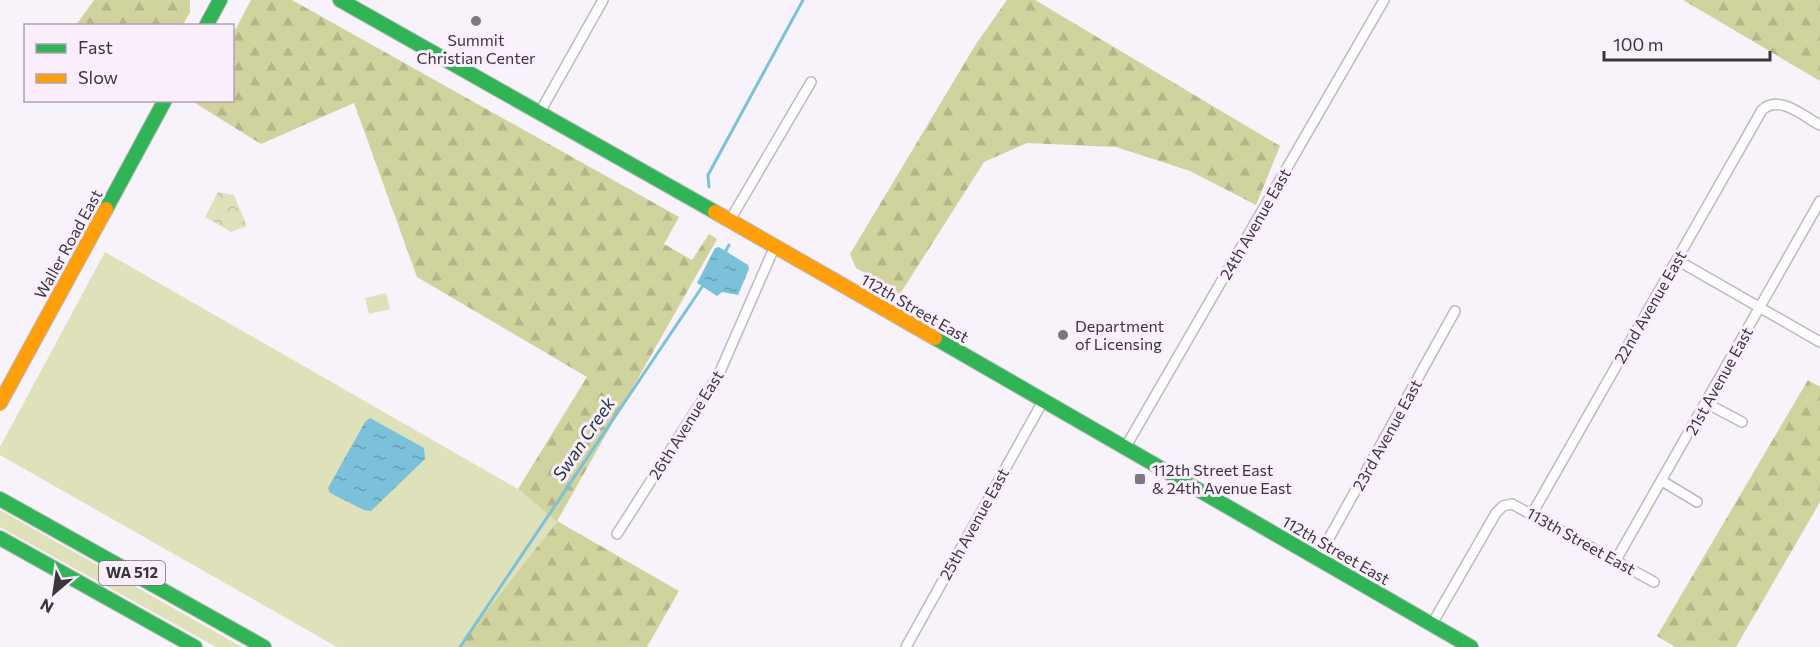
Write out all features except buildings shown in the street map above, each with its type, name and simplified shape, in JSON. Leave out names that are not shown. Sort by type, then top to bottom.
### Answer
[{"type":"main road","points":[[207,24],[220,0]]},
{"type":"main road","name":"112th Street East","points":[[340,0],[730,220],[1471,647]]},
{"type":"main road","name":"Waller Road East","points":[[0,403],[164,102]]},
{"type":"main road","name":"WA 512","points":[[0,499],[264,647]]},
{"type":"main road","name":"WA 512","points":[[0,538],[195,647]]},
{"type":"street","points":[[540,112],[603,0]]},
{"type":"street","name":"24th Avenue East","points":[[1125,448],[1384,0]]},
{"type":"street","points":[[730,220],[811,82]]},
{"type":"street","name":"22nd Avenue East","points":[[1532,514],[1762,110],[1773,104],[1783,105],[1820,125]]},
{"type":"street","name":"21st Avenue East","points":[[1617,560],[1820,201]]},
{"type":"street","name":"26th Avenue East","points":[[617,534],[719,374],[775,246]]},
{"type":"street","points":[[1677,260],[1820,342]]},
{"type":"street","name":"23rd Avenue East","points":[[1318,558],[1455,311]]},
{"type":"street","name":"25th Avenue East","points":[[906,647],[1043,402]]},
{"type":"street","points":[[1706,404],[1742,422]]},
{"type":"street","points":[[1662,482],[1697,501]]},
{"type":"street","name":"113th Street East","points":[[1432,624],[1496,513],[1508,505],[1516,504],[1654,582]]},
{"type":"green space","points":[[94,0],[190,0],[190,12],[184,24],[77,24]]},
{"type":"green space","points":[[251,0],[292,0],[679,217],[664,244],[692,260],[709,234],[717,239],[557,521],[679,591],[647,647],[458,647],[557,522],[518,489],[587,377],[417,277],[354,103],[261,144],[195,103],[234,102],[234,32]]},
{"type":"green space","points":[[1007,0],[1035,0],[1280,146],[1256,205],[1190,171],[1116,147],[1027,143],[984,162],[900,294],[856,268],[850,254],[976,44]]},
{"type":"green space","points":[[1683,0],[1820,0],[1820,81]]},
{"type":"green space","points":[[218,192],[234,195],[247,226],[231,232],[205,217]]},
{"type":"green space","points":[[105,252],[518,489],[557,522],[458,647],[337,647],[0,455],[0,447]]},
{"type":"green space","points":[[386,293],[390,309],[369,314],[365,298]]},
{"type":"green space","points":[[1808,380],[1820,387],[1820,502],[1736,647],[1675,647],[1657,636]]},
{"type":"green space","points":[[0,510],[242,647],[216,647],[0,527]]},
{"type":"water","points":[[719,247],[748,265],[749,269],[738,295],[722,292],[717,296],[697,283],[715,248]]},
{"type":"water","points":[[370,418],[424,448],[425,459],[371,511],[364,510],[330,493],[328,488],[365,422]]},
{"type":"waterway","name":"Swan Creek","points":[[709,187],[708,175],[803,0]]},
{"type":"waterway","name":"Swan Creek","points":[[724,254],[729,245]]},
{"type":"waterway","name":"Swan Creek","points":[[460,647],[702,287]]},
{"type":"traffic: fast","points":[[207,24],[220,0]]},
{"type":"traffic: fast","points":[[340,0],[715,212]]},
{"type":"traffic: fast","points":[[106,209],[164,102]]},
{"type":"traffic: fast","points":[[935,338],[1471,647]]},
{"type":"traffic: fast","points":[[0,499],[264,647]]},
{"type":"traffic: fast","points":[[0,538],[195,647]]},
{"type":"traffic: slow","points":[[0,403],[106,209]]},
{"type":"traffic: slow","points":[[715,212],[935,338]]},
{"type":"place","name":"Summit Christian Center","points":[[476,21]]},
{"type":"place","name":"Department of Licensing","points":[[1063,335]]},
{"type":"place","name":"112th Street East & 24th Avenue East","points":[[1140,479]]}]
